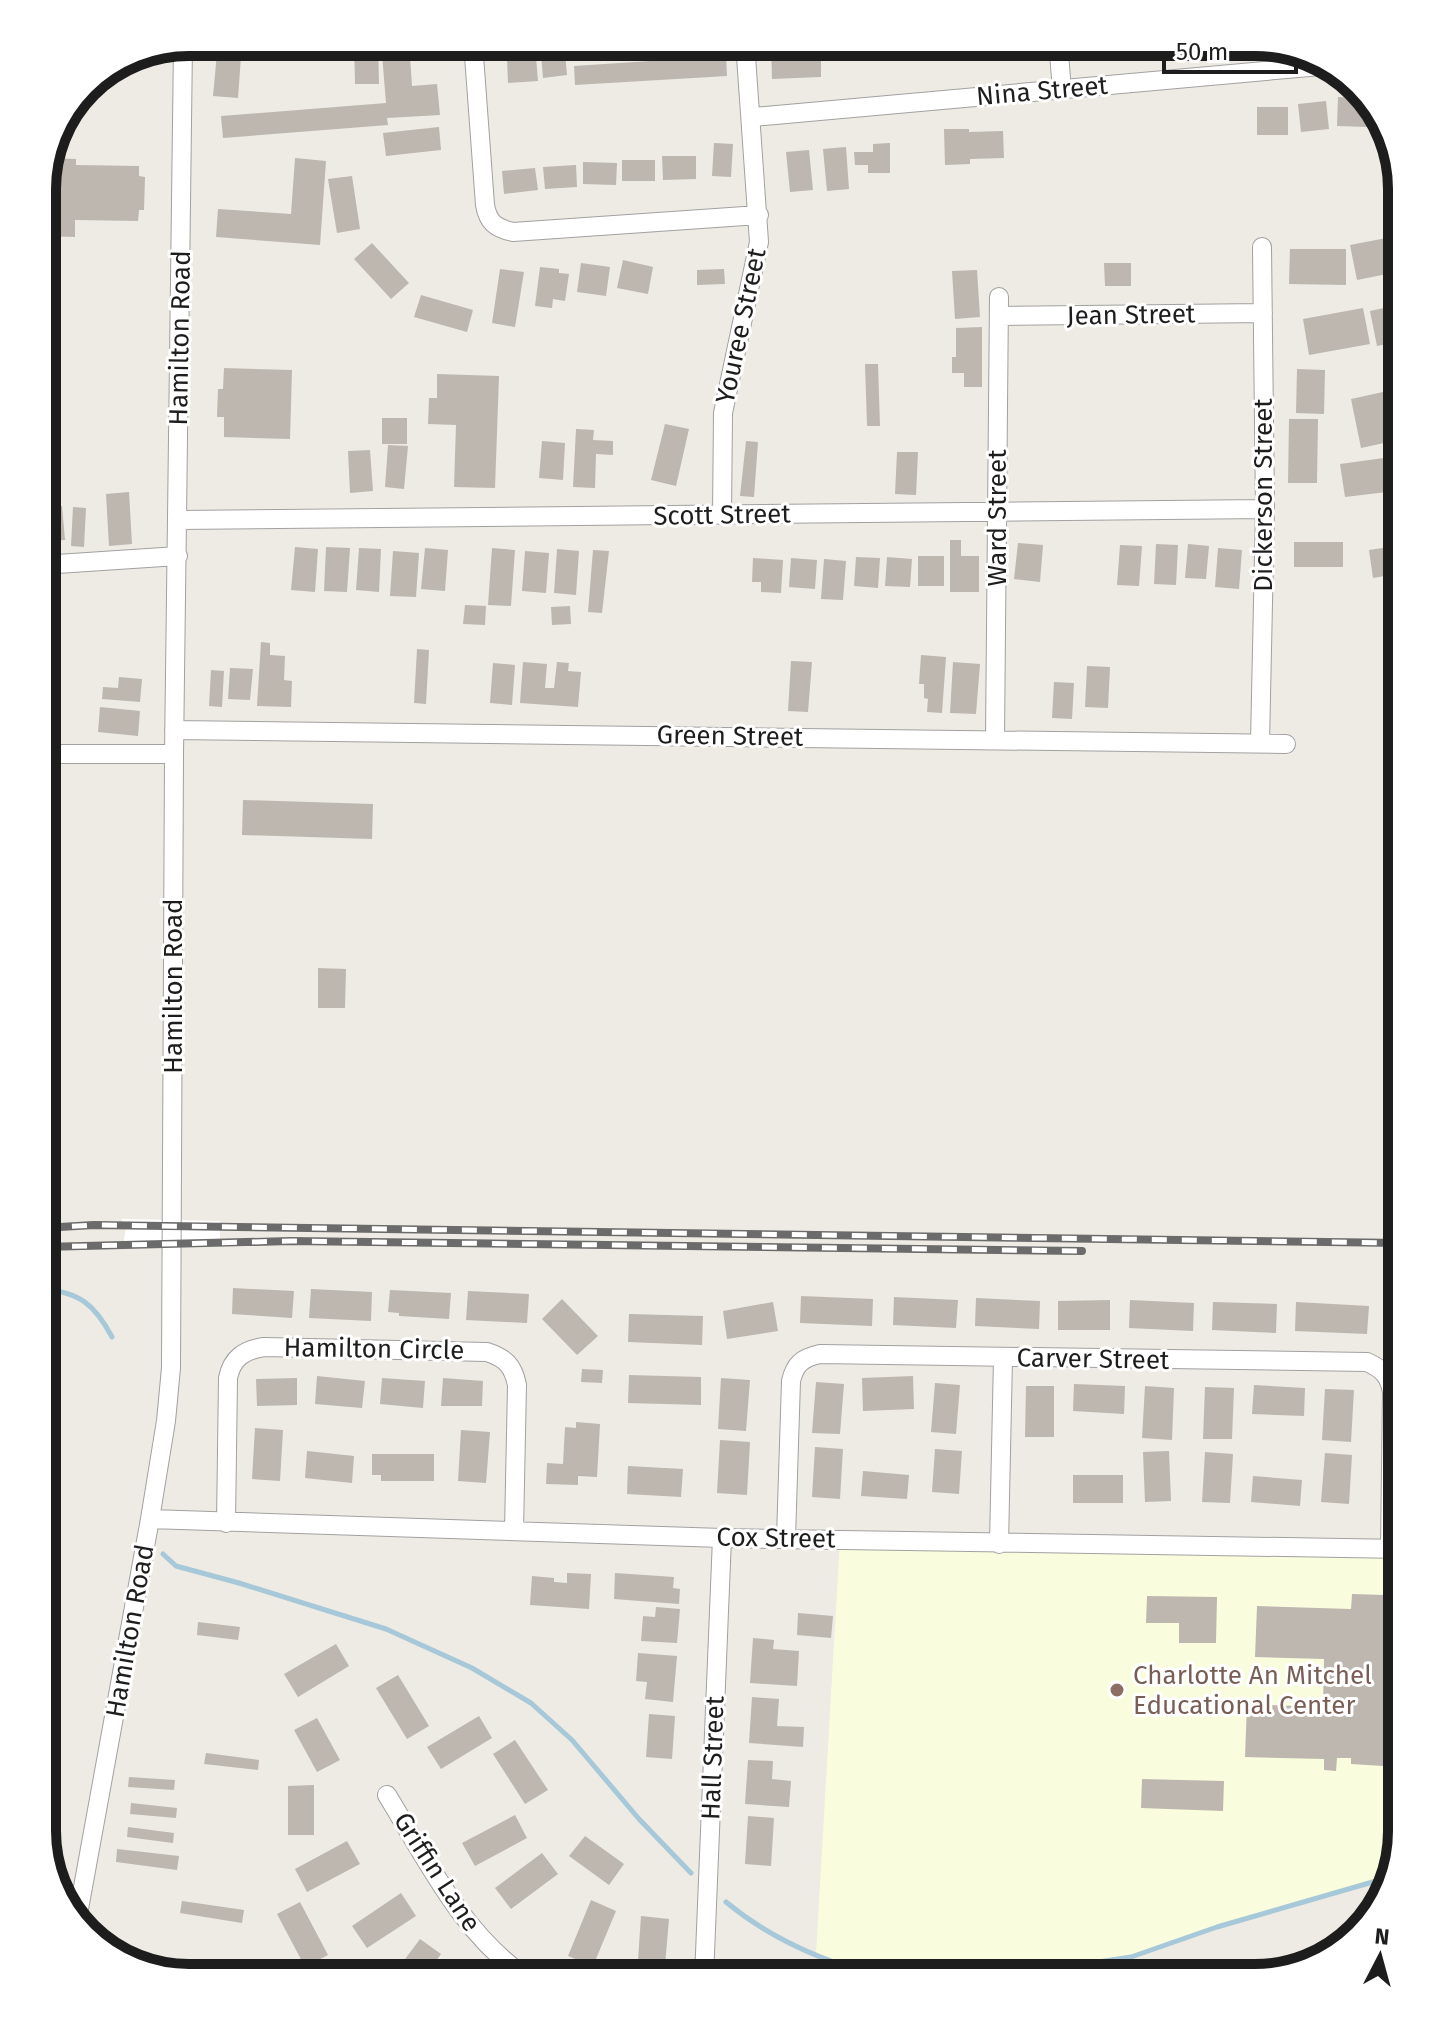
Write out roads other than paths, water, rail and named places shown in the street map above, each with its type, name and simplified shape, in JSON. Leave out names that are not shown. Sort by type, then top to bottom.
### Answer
[{"type":"street","points":[[474,56],[485,205],[492,224],[500,229],[513,232],[759,215]]},
{"type":"street","name":"Youree Street","points":[[722,515],[723,413],[757,260],[759,215],[746,56]]},
{"type":"street","points":[[1059,56],[1062,90]]},
{"type":"street","name":"Hamilton Road","points":[[80,1905],[150,1519],[171,1368],[174,730],[183,57]]},
{"type":"street","name":"Nina Street","points":[[753,117],[1308,67]]},
{"type":"street","name":"Dickerson Street","points":[[1260,743],[1265,509],[1262,247]]},
{"type":"street","name":"Ward Street","points":[[995,739],[999,297]]},
{"type":"street","name":"Jean Street","points":[[999,316],[1263,313]]},
{"type":"street","name":"Scott Street","points":[[178,520],[1265,509]]},
{"type":"street","points":[[56,564],[178,556]]},
{"type":"street","name":"Green Street","points":[[174,730],[1286,744]]},
{"type":"street","points":[[56,754],[174,754]]},
{"type":"street","name":"Hamilton Circle","points":[[226,1523],[228,1378],[230,1365],[239,1356],[250,1349],[264,1347],[487,1352],[501,1356],[511,1365],[517,1385],[514,1531]]},
{"type":"street","name":"Carver Street","points":[[786,1538],[791,1381],[794,1369],[801,1361],[820,1354],[1367,1362],[1380,1368],[1388,1377]]},
{"type":"street","points":[[999,1544],[1003,1358]]},
{"type":"street","name":"Cox Street","points":[[150,1519],[722,1538],[1388,1549]]},
{"type":"street","name":"Hall Street","points":[[705,1964],[722,1538]]},
{"type":"street","name":"Griffin Lane","points":[[387,1795],[463,1918],[508,1964]]},
{"type":"waterway","points":[[56,1291],[85,1302],[99,1316],[112,1337]]},
{"type":"waterway","points":[[163,1554],[176,1566],[386,1629],[472,1668],[531,1703],[572,1740],[639,1819],[691,1873]]},
{"type":"waterway","points":[[1085,1964],[1131,1957],[1217,1927],[1378,1880]]},
{"type":"waterway","points":[[726,1902],[782,1939],[839,1964]]},
{"type":"railway","points":[[56,1227],[94,1225],[1388,1243]]},
{"type":"railway","points":[[56,1247],[291,1241],[1082,1251]]},
{"type":"place","name":"Charlotte An Mitchel Educational Center","points":[[1117,1690]]}]
